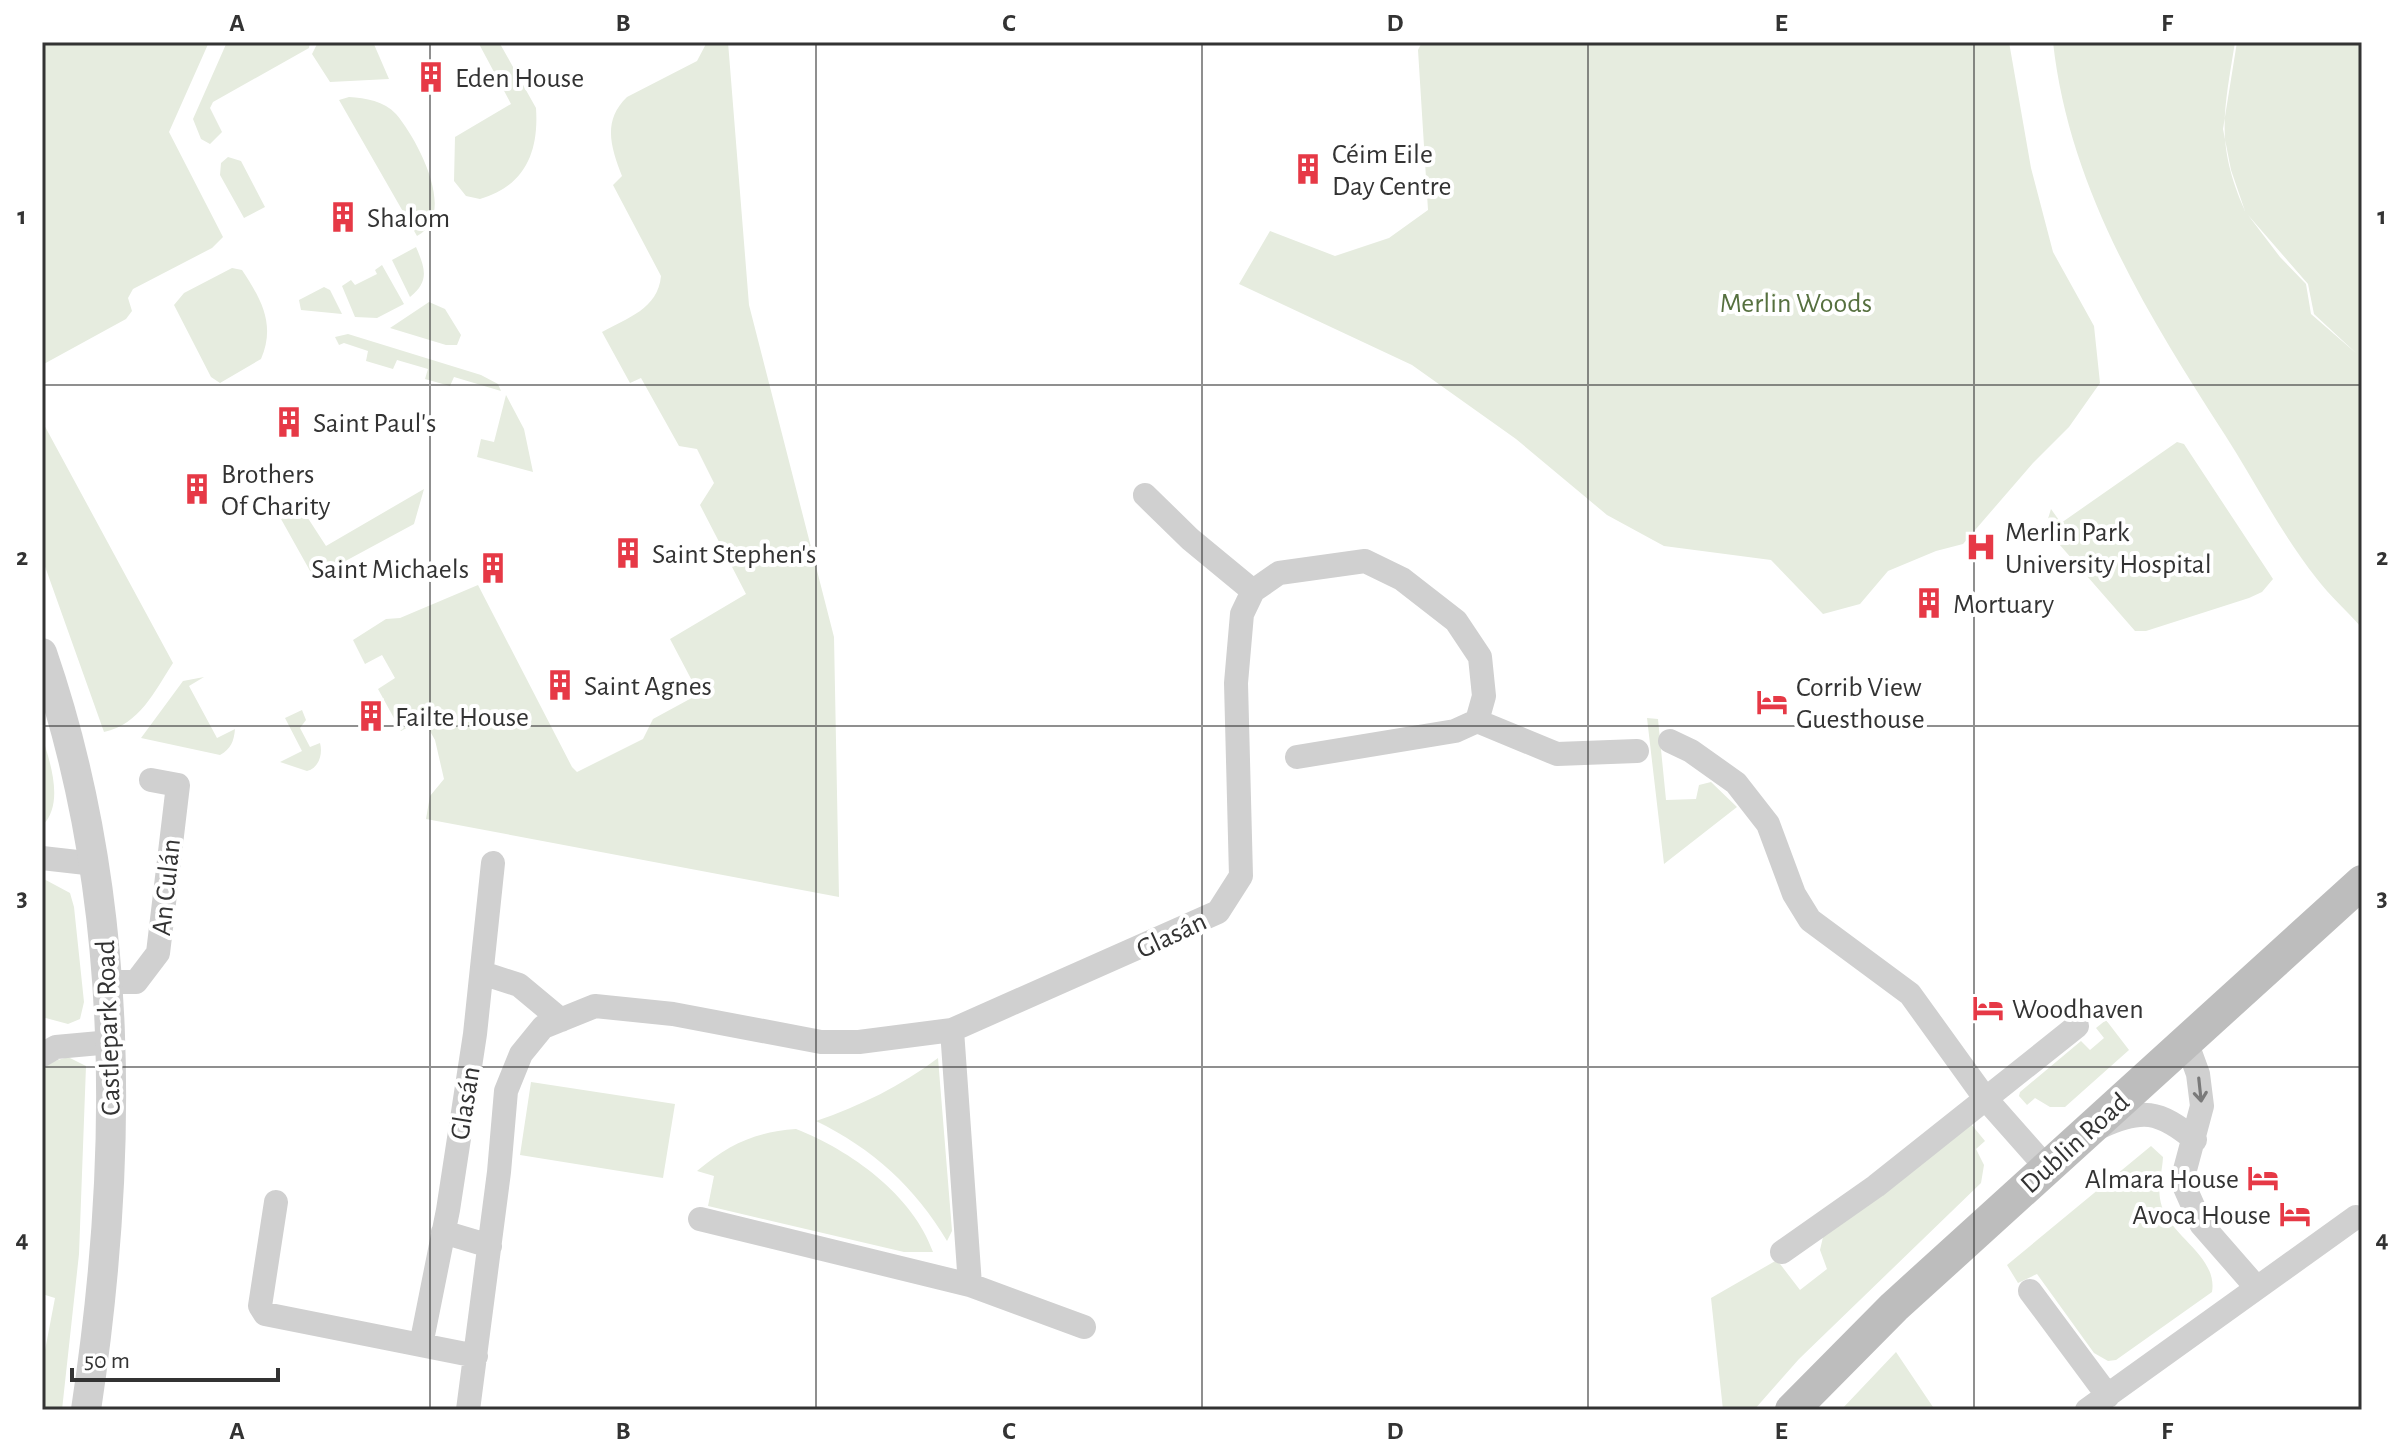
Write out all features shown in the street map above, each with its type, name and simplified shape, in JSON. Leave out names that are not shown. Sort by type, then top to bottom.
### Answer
[{"type":"main road","name":"Dublin Road","points":[[1792,1410],[1884,1316],[2362,882]]},
{"type":"street","points":[[1145,495],[1190,539],[1253,591],[1279,573],[1365,561],[1402,579],[1456,621],[1480,657],[1484,696],[1477,721]]},
{"type":"street","name":"Glasán","points":[[468,1410],[490,1246],[506,1091],[521,1054],[543,1027],[595,1006],[673,1014],[821,1042],[859,1042],[952,1030],[1218,912],[1241,876],[1236,683],[1242,614],[1253,591]]},
{"type":"street","name":"Castlepark Road","points":[[42,653],[75,760],[95,864],[108,982],[111,1042],[109,1179],[100,1322],[86,1410]]},
{"type":"street","points":[[1297,757],[1455,731],[1477,721],[1557,754],[1637,751]]},
{"type":"street","points":[[1670,741],[1691,751],[1736,783],[1768,824],[1794,894],[1810,920],[1910,994],[1985,1098],[2046,1167]]},
{"type":"street","name":"An Culán","points":[[108,982],[136,982],[158,953],[178,785],[151,780]]},
{"type":"street","points":[[42,858],[95,864]]},
{"type":"street","name":"Glasán","points":[[421,1345],[443,1232],[482,973],[493,863]]},
{"type":"street","points":[[482,973],[519,985],[561,1020]]},
{"type":"street","points":[[1782,1252],[1876,1186],[2077,1026]]},
{"type":"street","points":[[952,1030],[970,1285]]},
{"type":"street","points":[[2186,1041],[2198,1074],[2202,1106],[2182,1181],[2201,1224],[2257,1288]]},
{"type":"street","points":[[42,1055],[56,1047],[111,1042]]},
{"type":"street","points":[[2078,1138],[2122,1117],[2148,1114],[2171,1120],[2195,1140]]},
{"type":"street","points":[[276,1202],[260,1306],[265,1314],[476,1356]]},
{"type":"street","points":[[2087,1410],[2356,1217]]},
{"type":"street","points":[[700,1219],[970,1285],[1084,1327]]},
{"type":"street","points":[[443,1232],[490,1246]]},
{"type":"street","points":[[2030,1291],[2108,1396]]},
{"type":"green space","points":[[42,42],[209,42],[169,132],[223,237],[212,248],[133,289],[128,298],[132,311],[126,319],[42,365]]},
{"type":"green space","points":[[227,42],[310,42],[309,48],[213,102],[210,108],[222,132],[210,144],[201,139],[193,119]]},
{"type":"green space","points":[[318,42],[373,42],[389,79],[330,82],[312,54]]},
{"type":"green space","points":[[478,42],[499,42],[536,108],[535,139],[526,165],[508,185],[480,199],[466,196],[454,181],[455,137],[511,104]]},
{"type":"green space","points":[[707,42],[728,42],[749,305],[834,637],[839,897],[426,819],[430,796],[444,779],[435,740],[423,719],[401,731],[378,689],[395,678],[382,655],[365,664],[353,640],[386,619],[400,618],[478,585],[577,772],[643,739],[653,719],[699,694],[670,639],[746,594],[700,505],[714,483],[697,449],[679,446],[641,378],[630,383],[602,332],[648,305],[659,287],[661,276],[613,185],[622,176],[612,145],[614,116],[627,97],[697,61]]},
{"type":"green space","name":"Merlin Woods","points":[[1422,42],[2009,42],[2031,168],[2053,252],[2094,326],[2100,383],[2069,427],[2033,463],[1963,544],[1936,551],[1888,571],[1860,604],[1823,614],[1771,560],[1664,546],[1607,515],[1516,439],[1412,365],[1239,284],[1270,231],[1335,256],[1389,238],[1428,210],[1418,50]]},
{"type":"green space","points":[[2053,42],[2235,42],[2225,116],[2237,42],[2362,42],[2362,628],[2322,585],[2292,545],[2167,343],[2116,248],[2094,199],[2062,96]],"holes":[[[2248,215],[2308,284],[2314,314],[2357,354],[2311,314],[2306,284],[2280,257]]]},
{"type":"green space","points":[[349,97],[374,101],[396,114],[423,158],[434,195],[434,212],[429,226],[417,236],[339,100]]},
{"type":"green space","points":[[228,157],[241,161],[265,207],[244,218],[220,175],[221,163]]},
{"type":"green space","points":[[416,247],[424,274],[421,285],[410,297],[392,260]]},
{"type":"green space","points":[[382,265],[404,304],[377,318],[355,317],[342,286],[351,280],[355,285],[377,274],[375,270]]},
{"type":"green space","points":[[232,268],[242,270],[255,291],[264,312],[267,334],[261,359],[220,383],[211,377],[174,305],[184,293]]},
{"type":"green space","points":[[324,287],[330,290],[342,314],[301,310],[299,300]]},
{"type":"green space","points":[[429,302],[445,309],[461,335],[457,345],[446,345],[390,328]]},
{"type":"green space","points":[[348,334],[481,375],[498,384],[501,391],[454,377],[450,386],[425,379],[428,369],[397,360],[393,369],[366,361],[368,351],[344,343],[339,345],[335,337]]},
{"type":"green space","points":[[506,395],[524,429],[533,472],[477,457],[481,439],[494,442]]},
{"type":"green space","points":[[42,421],[173,663],[137,714],[117,728],[104,732],[42,558]]},
{"type":"green space","points":[[2177,442],[2184,444],[2273,579],[2262,592],[2249,598],[2146,631],[2135,631],[2052,536],[2047,522],[2051,509],[2061,523]]},
{"type":"green space","points":[[424,489],[414,524],[314,578],[281,519],[302,509],[326,546]]},
{"type":"green space","points":[[204,677],[189,686],[217,738],[235,729],[233,741],[227,750],[220,755],[141,738],[183,681]]},
{"type":"green space","points":[[302,710],[306,720],[300,728],[310,747],[320,743],[321,747],[317,764],[307,771],[280,762],[302,751],[285,718]]},
{"type":"green space","points":[[1647,718],[1658,719],[1666,800],[1696,799],[1699,785],[1711,782],[1737,807],[1664,864]]},
{"type":"green space","points":[[42,736],[52,770],[54,795],[49,817],[42,826]]},
{"type":"green space","points":[[42,878],[70,893],[74,907],[84,1002],[80,1019],[68,1024],[42,1017]]},
{"type":"green space","points":[[2106,1020],[2129,1050],[2065,1107],[2050,1107],[2035,1098],[2027,1105],[2019,1096],[2020,1092],[2081,1041],[2090,1050],[2104,1038],[2096,1028]]},
{"type":"green space","points":[[68,1057],[86,1066],[79,1254],[62,1410],[42,1410],[42,1366],[55,1298],[42,1294],[42,1076],[48,1063]]},
{"type":"green space","points":[[938,1058],[952,1231],[947,1241],[921,1203],[891,1171],[856,1144],[816,1121],[880,1094]]},
{"type":"green space","points":[[531,1082],[675,1104],[663,1178],[520,1155]]},
{"type":"green space","points":[[1971,1124],[1985,1141],[1976,1149],[1984,1165],[1981,1183],[1799,1359],[1754,1410],[1723,1410],[1711,1298],[1777,1260],[1800,1290],[1827,1269],[1820,1250],[1823,1237]]},
{"type":"green space","points":[[796,1129],[837,1149],[877,1177],[911,1212],[933,1252],[904,1252],[708,1206],[714,1176],[697,1171],[720,1153],[743,1141]]},
{"type":"green space","points":[[2151,1146],[2163,1157],[2159,1188],[2162,1207],[2167,1218],[2208,1268],[2212,1292],[2116,1360],[2108,1361],[2094,1353],[2037,1274],[2018,1283],[2007,1265]]},
{"type":"green space","points":[[1896,1352],[1935,1410],[1841,1410]]},
{"type":"place","name":"Eden House","points":[[431,77]]},
{"type":"place","name":"Céim Eile Day Centre","points":[[1308,169]]},
{"type":"place","name":"Shalom","points":[[343,217]]},
{"type":"place","name":"Saint Paul's","points":[[289,422]]},
{"type":"place","name":"Brothers Of Charity","points":[[197,489]]},
{"type":"place","name":"Merlin Park University Hospital","points":[[1981,547]]},
{"type":"place","name":"Saint Stephen's","points":[[628,553]]},
{"type":"place","name":"Saint Michaels","points":[[493,568]]},
{"type":"place","name":"Mortuary","points":[[1929,603]]},
{"type":"place","name":"Saint Agnes","points":[[560,685]]},
{"type":"place","name":"Corrib View Guesthouse","points":[[1772,702]]},
{"type":"place","name":"Failte House","points":[[371,716]]},
{"type":"place","name":"Woodhaven","points":[[1988,1008]]},
{"type":"place","name":"Almara House","points":[[2263,1178]]},
{"type":"place","name":"Avoca House","points":[[2295,1214]]}]
